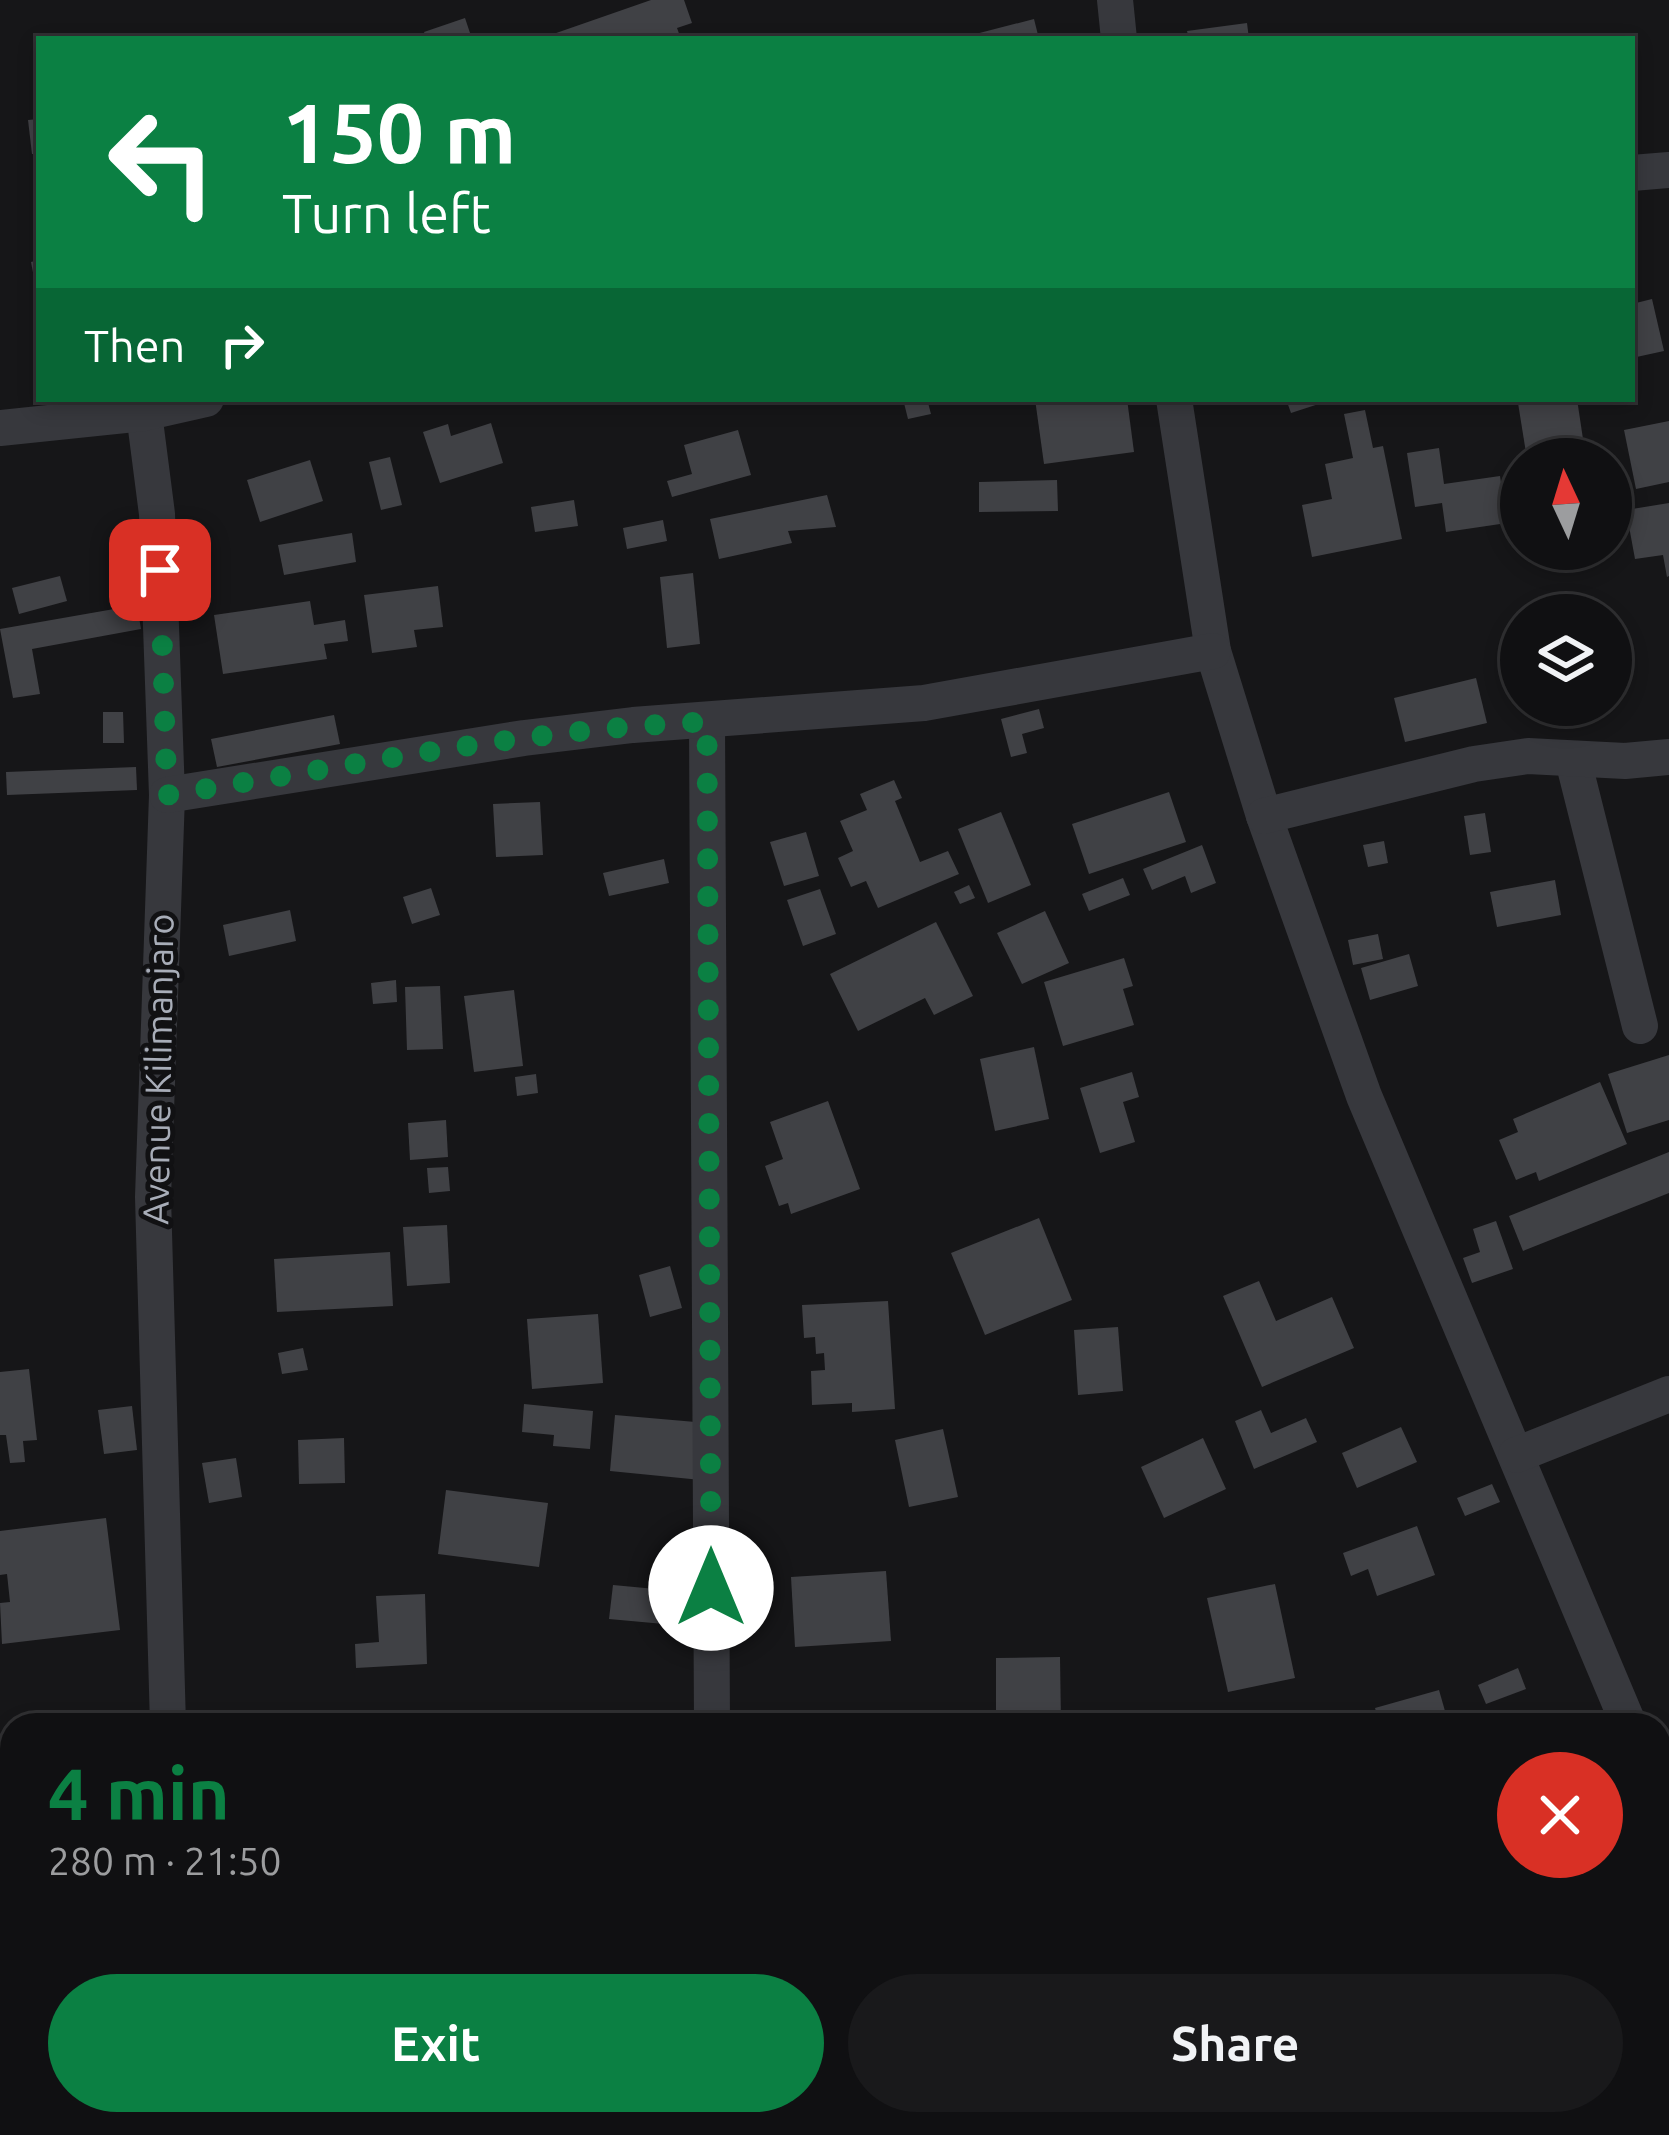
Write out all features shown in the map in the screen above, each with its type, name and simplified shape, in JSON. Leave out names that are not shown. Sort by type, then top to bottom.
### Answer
[{"type":"street","points":[[1115,0],[1119,36]]},
{"type":"street","points":[[1635,173],[1669,170]]},
{"type":"street","points":[[0,428],[144,413],[193,402]]},
{"type":"street","points":[[1174,402],[1213,650],[1264,816],[1364,1096],[1625,1713]]},
{"type":"street","name":"Avenue Kilimanjaro","points":[[144,413],[158,532],[167,795],[153,1197],[168,1713]]},
{"type":"street","points":[[167,795],[524,738],[924,703],[1213,650]]},
{"type":"street","points":[[707,722],[712,1713]]},
{"type":"street","points":[[1264,816],[1474,764],[1528,756],[1625,761],[1669,757]]},
{"type":"street","points":[[1573,760],[1640,1025]]},
{"type":"street","points":[[1516,1455],[1669,1394]]},
{"type":"building","points":[[651,0],[684,0],[692,23],[677,28],[680,36],[548,36]]},
{"type":"building","points":[[465,18],[471,36],[426,36],[424,32]]},
{"type":"building","points":[[1034,19],[1038,36],[968,36]]},
{"type":"building","points":[[1247,23],[1249,36],[1188,36],[1187,31]]},
{"type":"building","points":[[36,119],[36,154],[32,154],[28,120]]},
{"type":"building","points":[[1652,299],[1664,351],[1635,357],[1635,303]]},
{"type":"building","points":[[904,402],[928,402],[931,414],[908,419]]},
{"type":"building","points":[[1035,402],[1127,402],[1134,452],[1044,464]]},
{"type":"building","points":[[1287,402],[1325,402],[1291,413]]},
{"type":"building","points":[[1577,402],[1583,438],[1524,438],[1518,403]]},
{"type":"building","points":[[1365,410],[1373,448],[1383,446],[1402,539],[1312,557],[1302,505],[1332,499],[1325,464],[1353,458],[1344,414]]},
{"type":"building","points":[[1669,421],[1669,482],[1636,489],[1632,438],[1626,438],[1624,430]]},
{"type":"building","points":[[491,423],[503,463],[440,483],[423,432],[448,424],[451,436]]},
{"type":"building","points":[[738,430],[751,475],[672,497],[667,481],[692,474],[684,445]]},
{"type":"building","points":[[1439,448],[1444,484],[1500,476],[1500,524],[1446,532],[1442,503],[1415,507],[1407,453]]},
{"type":"building","points":[[390,457],[402,505],[381,510],[369,462]]},
{"type":"building","points":[[310,460],[323,501],[260,522],[247,480]]},
{"type":"building","points":[[1057,480],[1058,511],[979,512],[979,482]]},
{"type":"building","points":[[827,495],[836,527],[788,531],[792,543],[719,559],[710,519]]},
{"type":"building","points":[[574,500],[578,526],[535,532],[531,507]]},
{"type":"building","points":[[1669,503],[1669,576],[1663,555],[1635,559],[1632,509]]},
{"type":"building","points":[[663,520],[667,541],[627,549],[623,528]]},
{"type":"building","points":[[352,533],[356,562],[284,575],[278,545]]},
{"type":"building","points":[[693,573],[700,644],[667,648],[660,577]]},
{"type":"building","points":[[60,576],[67,601],[19,614],[12,588]]},
{"type":"building","points":[[438,586],[443,627],[414,630],[417,647],[372,653],[364,595]]},
{"type":"building","points":[[310,601],[314,625],[345,620],[348,641],[324,644],[327,659],[223,674],[214,615]]},
{"type":"building","points":[[137,605],[141,629],[32,649],[40,694],[13,698],[0,629]]},
{"type":"building","points":[[1476,678],[1487,723],[1405,742],[1394,698]]},
{"type":"building","points":[[1039,709],[1044,728],[1022,734],[1027,753],[1011,757],[1001,719]]},
{"type":"building","points":[[103,712],[123,712],[124,743],[103,743]]},
{"type":"building","points":[[334,715],[340,744],[217,767],[211,739]]},
{"type":"building","points":[[136,767],[137,790],[7,795],[6,772]]},
{"type":"building","points":[[894,780],[902,798],[895,801],[920,862],[948,851],[959,874],[878,908],[866,881],[851,887],[838,858],[853,851],[840,821],[867,810],[860,794]]},
{"type":"building","points":[[1169,792],[1186,842],[1089,874],[1072,824]]},
{"type":"building","points":[[540,802],[543,855],[496,857],[493,804]]},
{"type":"building","points":[[1001,812],[1031,885],[988,903],[958,829]]},
{"type":"building","points":[[1485,813],[1491,852],[1470,855],[1464,816]]},
{"type":"building","points":[[806,832],[819,876],[784,886],[770,842]]},
{"type":"building","points":[[1384,841],[1388,863],[1368,867],[1363,845]]},
{"type":"building","points":[[1202,845],[1216,883],[1191,893],[1185,876],[1152,890],[1143,869]]},
{"type":"building","points":[[664,859],[669,883],[609,896],[603,873]]},
{"type":"building","points":[[1123,878],[1130,895],[1089,911],[1082,894]]},
{"type":"building","points":[[1555,880],[1561,915],[1497,927],[1490,892]]},
{"type":"building","points":[[969,885],[975,898],[960,904],[954,892]]},
{"type":"building","points":[[431,888],[440,915],[412,924],[403,897]]},
{"type":"building","points":[[820,889],[836,934],[803,946],[787,900]]},
{"type":"building","points":[[290,910],[296,941],[229,956],[223,925]]},
{"type":"building","points":[[1045,911],[1069,963],[1022,984],[997,933]]},
{"type":"building","points":[[936,922],[973,996],[934,1015],[925,998],[858,1031],[830,974]]},
{"type":"building","points":[[1378,934],[1383,959],[1353,965],[1348,940]]},
{"type":"building","points":[[1409,954],[1418,986],[1370,1000],[1361,968]]},
{"type":"building","points":[[1124,958],[1133,986],[1123,989],[1134,1025],[1063,1046],[1044,982]]},
{"type":"building","points":[[396,980],[397,1002],[373,1004],[371,983]]},
{"type":"building","points":[[440,986],[443,1049],[407,1050],[405,987]]},
{"type":"building","points":[[514,990],[523,1066],[474,1072],[464,996]]},
{"type":"building","points":[[1034,1047],[1049,1119],[995,1131],[980,1059]]},
{"type":"building","points":[[1669,1055],[1669,1120],[1627,1133],[1608,1074]]},
{"type":"building","points":[[1132,1072],[1139,1097],[1123,1102],[1135,1142],[1100,1153],[1080,1088]]},
{"type":"building","points":[[536,1074],[538,1093],[517,1096],[515,1077]]},
{"type":"building","points":[[1600,1082],[1627,1144],[1539,1181],[1536,1172],[1516,1180],[1499,1140],[1518,1132],[1513,1119]]},
{"type":"building","points":[[828,1101],[860,1189],[791,1214],[788,1203],[779,1206],[765,1166],[783,1159],[770,1122]]},
{"type":"building","points":[[446,1120],[448,1157],[410,1160],[408,1123]]},
{"type":"building","points":[[1669,1152],[1669,1193],[1523,1251],[1509,1216]]},
{"type":"building","points":[[448,1167],[450,1191],[429,1193],[427,1168]]},
{"type":"building","points":[[1039,1218],[1072,1300],[985,1335],[951,1253]]},
{"type":"building","points":[[1496,1221],[1513,1269],[1472,1283],[1463,1258],[1480,1252],[1473,1229]]},
{"type":"building","points":[[447,1225],[450,1283],[407,1286],[403,1227]]},
{"type":"building","points":[[390,1252],[393,1306],[277,1312],[274,1259]]},
{"type":"building","points":[[670,1266],[682,1308],[650,1317],[639,1275]]},
{"type":"building","points":[[1259,1281],[1276,1321],[1332,1297],[1354,1348],[1262,1387],[1223,1296]]},
{"type":"building","points":[[888,1301],[895,1409],[852,1412],[852,1403],[812,1405],[811,1371],[825,1370],[824,1353],[816,1354],[815,1337],[804,1338],[802,1305]]},
{"type":"building","points":[[598,1314],[603,1383],[532,1389],[527,1319]]},
{"type":"building","points":[[1118,1327],[1123,1391],[1078,1395],[1074,1330]]},
{"type":"building","points":[[303,1348],[308,1370],[282,1374],[278,1353]]},
{"type":"building","points":[[29,1369],[37,1440],[23,1441],[25,1462],[10,1463],[6,1435],[0,1435],[0,1372]]},
{"type":"building","points":[[524,1404],[593,1411],[590,1449],[553,1446],[554,1435],[522,1432]]},
{"type":"building","points":[[132,1406],[137,1450],[104,1454],[98,1410]]},
{"type":"building","points":[[1261,1410],[1271,1433],[1306,1418],[1317,1442],[1254,1469],[1235,1421]]},
{"type":"building","points":[[615,1415],[707,1423],[701,1480],[610,1471]]},
{"type":"building","points":[[1401,1427],[1417,1462],[1357,1488],[1342,1453]]},
{"type":"building","points":[[943,1429],[958,1497],[909,1507],[895,1440]]},
{"type":"building","points":[[344,1438],[345,1483],[299,1484],[298,1440]]},
{"type":"building","points":[[1203,1438],[1226,1489],[1164,1518],[1141,1467]]},
{"type":"building","points":[[236,1458],[242,1497],[209,1503],[202,1463]]},
{"type":"building","points":[[1492,1484],[1500,1502],[1465,1516],[1457,1498]]},
{"type":"building","points":[[446,1490],[548,1503],[539,1567],[438,1554]]},
{"type":"building","points":[[106,1518],[120,1630],[2,1644],[0,1603],[10,1602],[7,1574],[0,1575],[0,1531]]},
{"type":"building","points":[[1417,1526],[1435,1575],[1377,1596],[1368,1569],[1351,1576],[1343,1553]]},
{"type":"building","points":[[886,1571],[891,1641],[795,1647],[791,1577]]},
{"type":"building","points":[[1275,1584],[1295,1678],[1228,1692],[1207,1598]]},
{"type":"building","points":[[613,1585],[677,1591],[675,1625],[609,1619]]},
{"type":"building","points":[[425,1594],[427,1664],[356,1668],[355,1644],[379,1642],[376,1596]]},
{"type":"building","points":[[1060,1657],[1061,1713],[996,1713],[996,1658]]},
{"type":"building","points":[[1518,1668],[1526,1689],[1486,1704],[1478,1685]]},
{"type":"building","points":[[1439,1690],[1446,1713],[1376,1713],[1375,1708]]},
{"type":"route","points":[[160,570],[167,795],[524,738],[707,722],[711,1588]]}]
